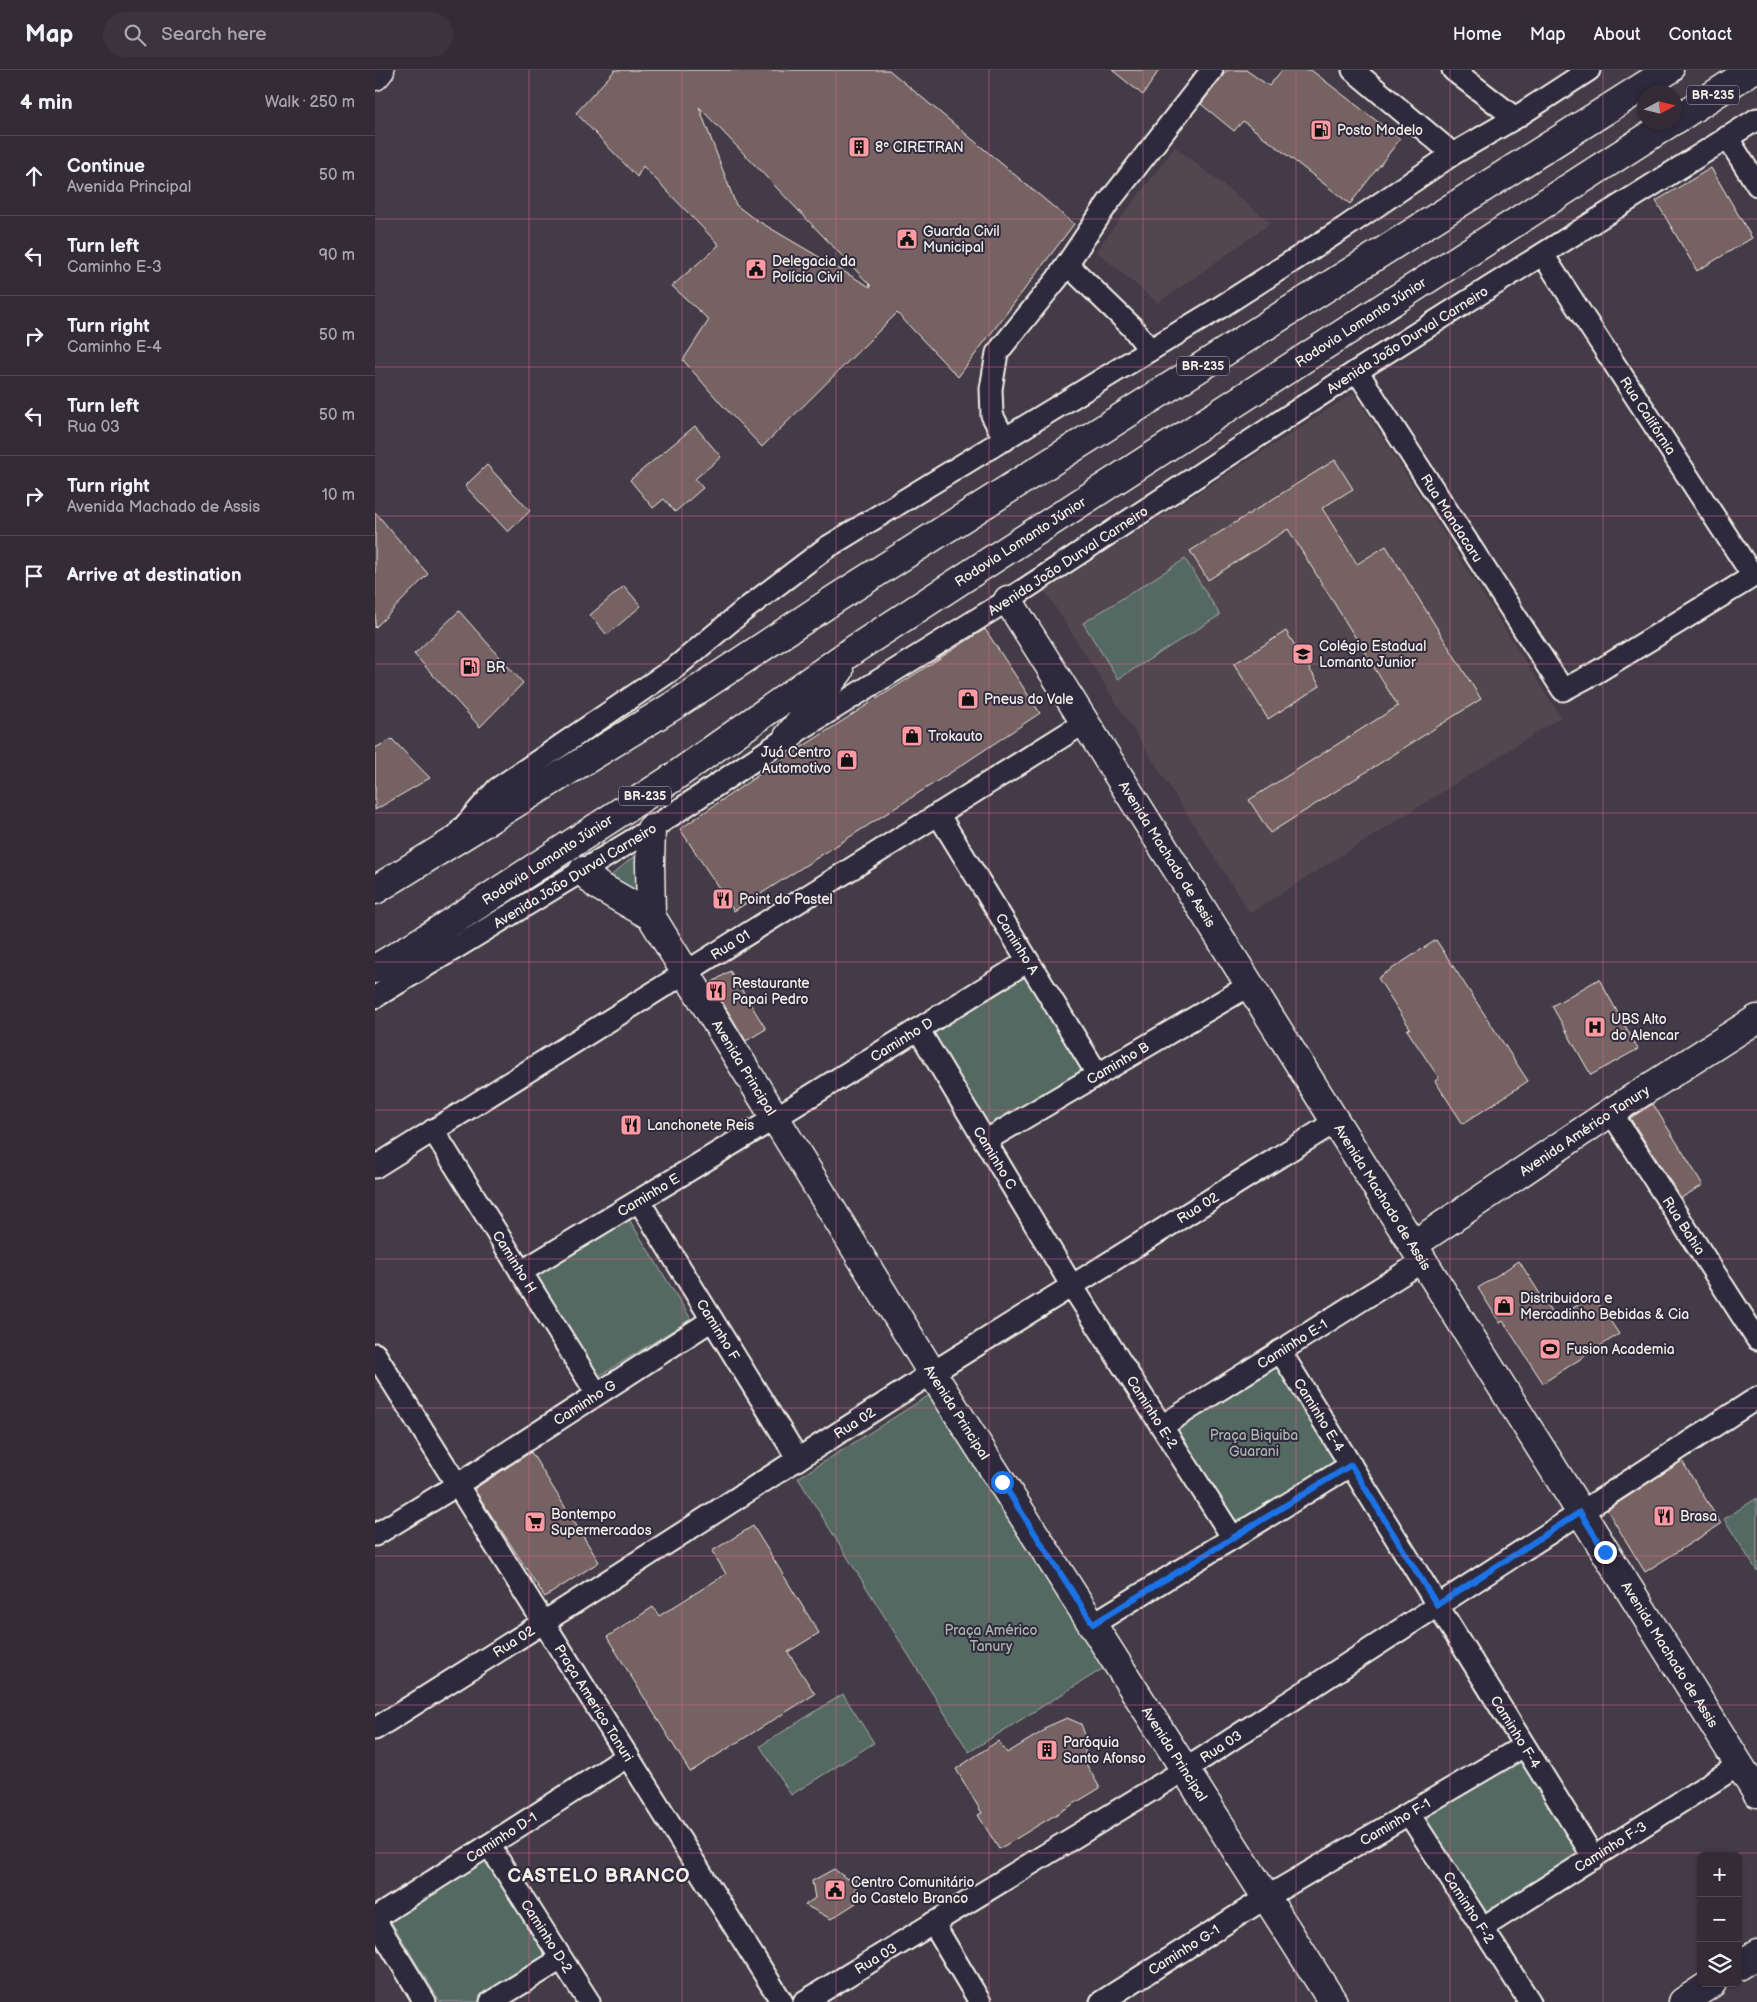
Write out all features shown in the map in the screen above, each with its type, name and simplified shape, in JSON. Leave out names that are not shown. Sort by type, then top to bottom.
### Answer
[{"type":"main road","points":[[375,76],[380,70]]},
{"type":"main road","name":"BR-235","points":[[375,890],[450,842],[576,767],[738,664],[835,599],[1669,70]]},
{"type":"main road","name":"BR-235","points":[[1682,115],[1752,70]]},
{"type":"main road","name":"Rodovia Lomanto Júnior","points":[[375,969],[433,934],[671,779],[855,649],[1659,130]]},
{"type":"main road","name":"Avenida Machado de Assis","points":[[1007,600],[1757,1793]]},
{"type":"main road","points":[[788,737],[855,649]]},
{"type":"main road","points":[[651,829],[651,916]]},
{"type":"main road","points":[[583,871],[597,885],[651,916]]},
{"type":"main road","name":"Avenida Principal","points":[[651,916],[932,1373],[1333,2002]]},
{"type":"main road","name":"Avenida Américo Tanury","points":[[1418,1253],[1611,1112],[1754,1027]]},
{"type":"main road","points":[[1742,1963],[1757,1954]]},
{"type":"main road","points":[[1683,2002],[1706,1987]]},
{"type":"street","points":[[1005,440],[992,415],[991,389],[997,353],[1067,264],[1108,204],[1212,70]]},
{"type":"street","points":[[1353,70],[1453,154]]},
{"type":"street","points":[[1453,70],[1515,118]]},
{"type":"street","points":[[450,842],[497,789],[676,667],[743,611],[826,548],[1005,440],[1344,228],[1453,154],[1515,118],[1589,70]]},
{"type":"street","name":"Avenida João Durval Carneiro","points":[[375,997],[651,829],[788,737],[1007,600],[1357,371],[1757,119]]},
{"type":"street","points":[[1727,137],[1757,185]]},
{"type":"street","name":"Rua Califórnia","points":[[1543,255],[1755,575]]},
{"type":"street","points":[[1067,264],[1132,327],[1149,350]]},
{"type":"street","name":"Rua Mandacaru","points":[[1357,371],[1563,690],[1595,673],[1755,575]]},
{"type":"street","name":"Rua 01","points":[[375,1166],[1084,722]]},
{"type":"street","name":"Caminho A","points":[[938,814],[1098,1074]]},
{"type":"street","name":"Caminho D","points":[[775,1118],[1028,961]]},
{"type":"street","name":"Caminho B","points":[[985,1141],[1250,985]]},
{"type":"street","name":"Caminho C","points":[[918,1029],[1072,1286]]},
{"type":"street","name":"Rua Bahia","points":[[1611,1112],[1757,1339]]},
{"type":"street","name":"Caminho E","points":[[521,1272],[775,1118]]},
{"type":"street","name":"Rua 02","points":[[375,1729],[932,1373],[1335,1122]]},
{"type":"street","name":"Caminho H","points":[[433,1130],[597,1394]]},
{"type":"street","name":"Caminho F","points":[[639,1201],[798,1459]]},
{"type":"street","name":"Caminho E-1","points":[[1162,1426],[1280,1351],[1418,1253]]},
{"type":"street","name":"Caminho E-2","points":[[1072,1286],[1233,1538]]},
{"type":"street","name":"Caminho G","points":[[375,1535],[457,1485],[711,1320]]},
{"type":"street","name":"Caminho E-4","points":[[1280,1351],[1437,1605]]},
{"type":"street","name":"Praça Americo Tanuri","points":[[375,1354],[783,2002]]},
{"type":"street","name":"Rua 03","points":[[804,2002],[1185,1769],[1757,1398]]},
{"type":"street","points":[[1093,1624],[1351,1465]]},
{"type":"street","name":"Caminho F-4","points":[[1437,1605],[1594,1858]]},
{"type":"street","name":"Caminho F-1","points":[[1267,1897],[1524,1746]]},
{"type":"street","name":"Caminho D-1","points":[[375,1919],[628,1756]]},
{"type":"street","name":"Caminho F-3","points":[[1482,1928],[1739,1765]]},
{"type":"street","name":"Caminho F-2","points":[[1409,1814],[1530,2002]]},
{"type":"street","name":"Caminho D-2","points":[[489,1845],[589,2002]]},
{"type":"street","name":"Caminho G-1","points":[[1101,2002],[1133,1994],[1267,1897]]},
{"type":"street","points":[[375,1919],[425,2002]]},
{"type":"street","points":[[933,1924],[980,2002]]},
{"type":"street","points":[[491,2002],[561,1959]]},
{"type":"shaded area","points":[[1175,147],[1271,223],[1158,303],[1096,251]]},
{"type":"shaded area","name":"Colégio Estadual Lomanto Junior","points":[[1354,393],[1561,717],[1250,913],[1045,591]]},
{"type":"green space","points":[[1185,559],[1220,615],[1118,679],[1083,623]]},
{"type":"green space","points":[[639,852],[641,884],[636,890],[628,892],[607,879]]},
{"type":"green space","points":[[1026,971],[1085,1068],[983,1131],[924,1034]]},
{"type":"green space","points":[[627,1216],[691,1319],[593,1380],[531,1277]]},
{"type":"green space","name":"Praça Biquiba Guarani","points":[[1272,1359],[1338,1462],[1237,1527],[1171,1424]]},
{"type":"green space","name":"Praça Américo Tanury","points":[[931,1394],[1104,1668],[969,1752],[798,1478]]},
{"type":"green space","points":[[1757,1498],[1757,1571],[1724,1519]]},
{"type":"green space","points":[[843,1694],[874,1743],[791,1795],[760,1746]]},
{"type":"green space","points":[[1521,1755],[1585,1861],[1485,1923],[1420,1816]]},
{"type":"green space","points":[[489,1855],[553,1959],[484,2002],[440,2002],[389,1918]]},
{"type":"building","points":[[615,70],[889,70],[1074,224],[958,377],[897,313],[762,447],[683,360],[709,320],[672,286],[719,245],[643,166],[637,177],[576,113]],"holes":[[[699,107],[871,286],[753,218],[736,205]]]},
{"type":"building","points":[[1112,70],[1159,70],[1143,95]]},
{"type":"building","points":[[1227,70],[1246,70],[1269,86],[1282,70],[1311,70],[1400,139],[1350,204],[1243,121],[1234,131],[1201,104]]},
{"type":"building","points":[[1711,168],[1752,238],[1697,271],[1656,201]]},
{"type":"building","points":[[695,426],[721,457],[695,479],[703,488],[675,512],[664,499],[653,508],[630,480]]},
{"type":"building","points":[[1335,460],[1353,489],[1322,508],[1357,564],[1386,546],[1481,699],[1270,833],[1249,800],[1398,706],[1288,529],[1208,580],[1190,551]]},
{"type":"building","points":[[487,465],[530,511],[508,532],[465,486]]},
{"type":"building","points":[[375,512],[428,574],[375,628]]},
{"type":"building","points":[[624,586],[641,606],[607,635],[590,615]]},
{"type":"building","points":[[459,611],[523,683],[480,727],[414,654]]},
{"type":"building","points":[[985,629],[1040,713],[734,911],[680,829],[757,776]]},
{"type":"building","points":[[1286,631],[1320,686],[1268,719],[1234,664]]},
{"type":"building","points":[[392,739],[430,778],[375,810],[375,748]]},
{"type":"building","points":[[1436,940],[1528,1081],[1463,1124],[1435,1081],[1439,1078],[1407,1030],[1410,1028],[1378,978]]},
{"type":"building","points":[[730,971],[766,1029],[746,1041],[711,983]]},
{"type":"building","name":"UBS Alto do Alencar","points":[[1599,979],[1638,1049],[1591,1075],[1552,1006]]},
{"type":"building","points":[[1653,1104],[1703,1185],[1681,1198],[1630,1118]]},
{"type":"building","points":[[1519,1261],[1556,1319],[1593,1295],[1619,1334],[1543,1383],[1503,1321],[1500,1323],[1478,1288]]},
{"type":"building","name":"Bontempo Supermercados","points":[[531,1452],[599,1562],[545,1597],[474,1489]]},
{"type":"building","name":"Brasa","points":[[1682,1461],[1721,1524],[1645,1572],[1607,1510]]},
{"type":"building","points":[[753,1526],[819,1633],[788,1652],[815,1694],[690,1772],[607,1637],[653,1607],[659,1616],[726,1574],[712,1551]]},
{"type":"building","points":[[1067,1718],[1081,1724],[1085,1735],[1085,1762],[1100,1788],[999,1849],[978,1815],[982,1813],[956,1769],[998,1741],[1007,1753],[1045,1730],[1044,1728]]},
{"type":"building","name":"Centro Comunitário do Castelo Branco","points":[[834,1869],[847,1879],[856,1875],[856,1903],[831,1919],[805,1905],[815,1898],[812,1881]]},
{"type":"place","name":"Posto Modelo","points":[[1321,130]]},
{"type":"place","name":"8º CIRETRAN","points":[[859,147]]},
{"type":"place","name":"Guarda Civil Municipal","points":[[907,239]]},
{"type":"place","name":"Delegacia da Polícia Civil","points":[[756,269]]},
{"type":"place","name":"Colégio Estadual Lomanto Junior","points":[[1303,654]]},
{"type":"place","name":"BR","points":[[470,667]]},
{"type":"place","name":"Pneus do Vale","points":[[968,699]]},
{"type":"place","name":"Trokauto","points":[[912,736]]},
{"type":"place","name":"Juá Centro Automotivo","points":[[847,760]]},
{"type":"place","name":"Point do Pastel","points":[[723,899]]},
{"type":"place","name":"Restaurante Papai Pedro","points":[[716,991]]},
{"type":"place","name":"UBS Alto do Alencar","points":[[1595,1027]]},
{"type":"place","name":"Lanchonete Reis","points":[[631,1125]]},
{"type":"place","name":"Distribuidora e Mercadinho Bebidas & Cia","points":[[1504,1306]]},
{"type":"place","name":"Fusion Academia","points":[[1550,1349]]},
{"type":"place","name":"Brasa","points":[[1664,1516]]},
{"type":"place","name":"Bontempo Supermercados","points":[[535,1522]]},
{"type":"place","name":"Paróquia Santo Afonso","points":[[1047,1750]]},
{"type":"place","name":"Centro Comunitário do Castelo Branco","points":[[835,1890]]},
{"type":"district","name":"CASTELO BRANCO","points":[[599,1876]]},
{"type":"route","points":[[1002,1482],[1093,1624],[1351,1465],[1437,1605],[1580,1512],[1605,1552]]}]
